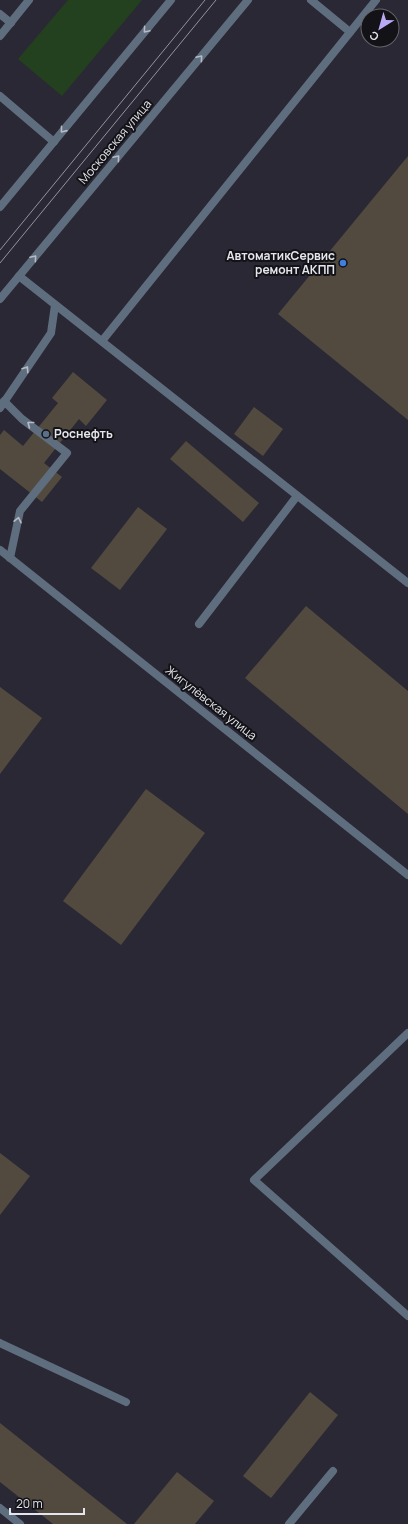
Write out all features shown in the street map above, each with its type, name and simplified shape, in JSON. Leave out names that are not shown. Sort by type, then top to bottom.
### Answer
[{"type":"street","points":[[0,36],[30,0]]},
{"type":"street","points":[[0,207],[171,0]]},
{"type":"street","name":"Московская улица","points":[[0,299],[248,0]]},
{"type":"street","points":[[311,0],[350,32]]},
{"type":"street","points":[[102,341],[376,0]]},
{"type":"street","points":[[0,14],[11,23]]},
{"type":"street","points":[[0,96],[54,142]]},
{"type":"street","points":[[19,276],[408,583]]},
{"type":"street","points":[[10,558],[20,511],[66,453],[2,404],[51,333],[55,305]]},
{"type":"street","points":[[199,624],[297,496]]},
{"type":"street","name":"Жигулёвская улица","points":[[0,550],[408,875]]},
{"type":"street","points":[[408,1033],[254,1180],[408,1316]]},
{"type":"street","points":[[0,1343],[126,1402]]},
{"type":"street","points":[[289,1524],[333,1471]]},
{"type":"street","points":[[0,1508],[20,1524]]},
{"type":"green space","points":[[68,0],[142,0],[62,96],[18,59]]},
{"type":"building","points":[[408,156],[408,420],[278,314]]},
{"type":"building","points":[[73,372],[107,400],[86,426],[79,419],[44,463],[62,477],[42,502],[0,469],[0,435],[4,430],[23,446],[58,403],[52,398]]},
{"type":"building","points":[[254,407],[283,429],[263,456],[234,434]]},
{"type":"building","points":[[186,441],[259,503],[243,522],[170,459]]},
{"type":"building","points":[[138,507],[167,529],[120,590],[91,568]]},
{"type":"building","points":[[306,606],[408,691],[408,814],[245,678]]},
{"type":"building","points":[[0,687],[42,718],[0,774]]},
{"type":"building","points":[[146,789],[205,833],[121,945],[63,901]]},
{"type":"building","points":[[0,1153],[30,1176],[0,1215]]},
{"type":"building","points":[[310,1392],[338,1415],[271,1498],[243,1476]]},
{"type":"building","points":[[0,1423],[127,1524],[53,1524],[0,1482]]},
{"type":"building","points":[[177,1472],[214,1501],[195,1524],[134,1524]]},
{"type":"tram line","points":[[0,250],[205,0]]},
{"type":"tram line","points":[[0,263],[216,0]]},
{"type":"place","name":"АвтоматикСервис ремонт АКПП","points":[[343,263]]},
{"type":"place","name":"Роснефть","points":[[46,434]]}]
